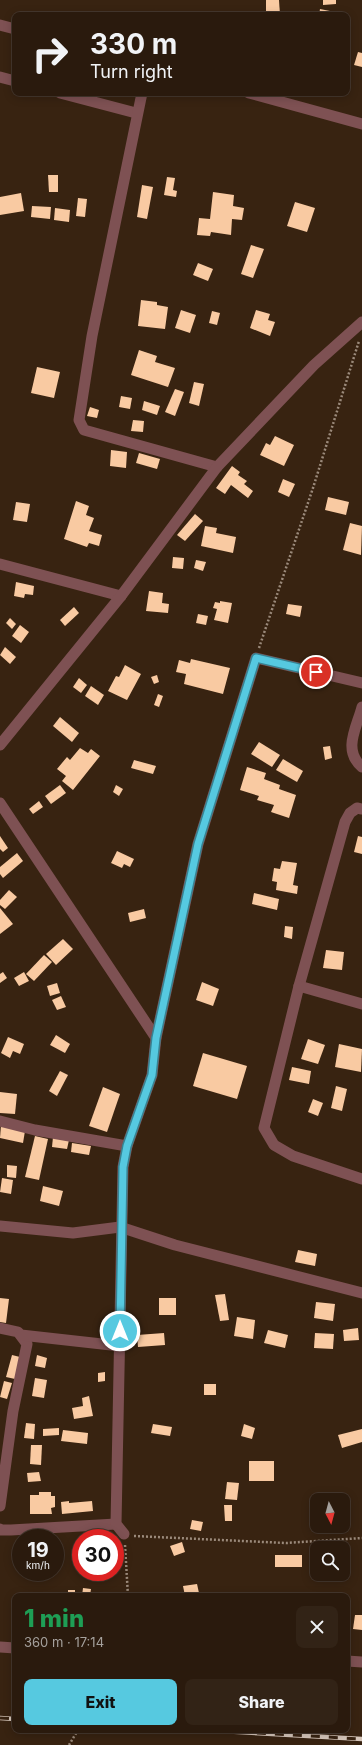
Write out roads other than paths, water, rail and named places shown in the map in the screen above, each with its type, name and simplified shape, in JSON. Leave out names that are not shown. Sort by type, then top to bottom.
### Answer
[{"type":"street","points":[[0,25],[12,28]]},
{"type":"street","points":[[0,77],[12,80]]},
{"type":"street","points":[[71,96],[136,113]]},
{"type":"street","points":[[141,96],[136,113],[92,336],[79,420],[84,430],[217,467]]},
{"type":"street","points":[[260,96],[362,124]]},
{"type":"street","points":[[0,745],[121,596],[217,467],[314,365],[362,322]]},
{"type":"street","points":[[0,564],[121,596]]},
{"type":"street","points":[[120,1529],[116,1524],[120,1346],[120,1227],[123,1167],[127,1146],[152,1075],[156,1038],[198,844],[256,658],[362,683]]},
{"type":"street","points":[[362,707],[352,736],[352,752],[362,767]]},
{"type":"street","points":[[0,802],[156,1038]]},
{"type":"street","points":[[362,809],[357,808],[350,813],[345,822],[299,986],[264,1128],[274,1145],[293,1156],[362,1179]]},
{"type":"street","points":[[299,986],[362,1004]]},
{"type":"street","points":[[0,1121],[35,1130],[127,1146]]},
{"type":"street","points":[[0,1226],[73,1233],[120,1227],[175,1245],[362,1293]]},
{"type":"street","points":[[0,1328],[18,1332],[22,1335],[120,1346]]},
{"type":"street","points":[[0,1506],[14,1411],[27,1344],[22,1335]]},
{"type":"street","points":[[0,1529],[11,1530],[116,1524]]},
{"type":"street","points":[[0,1647],[12,1648]]},
{"type":"street","points":[[350,1662],[362,1662]]},
{"type":"railway","points":[[0,1718],[12,1719]]},
{"type":"railway","points":[[256,1733],[362,1739]]}]
